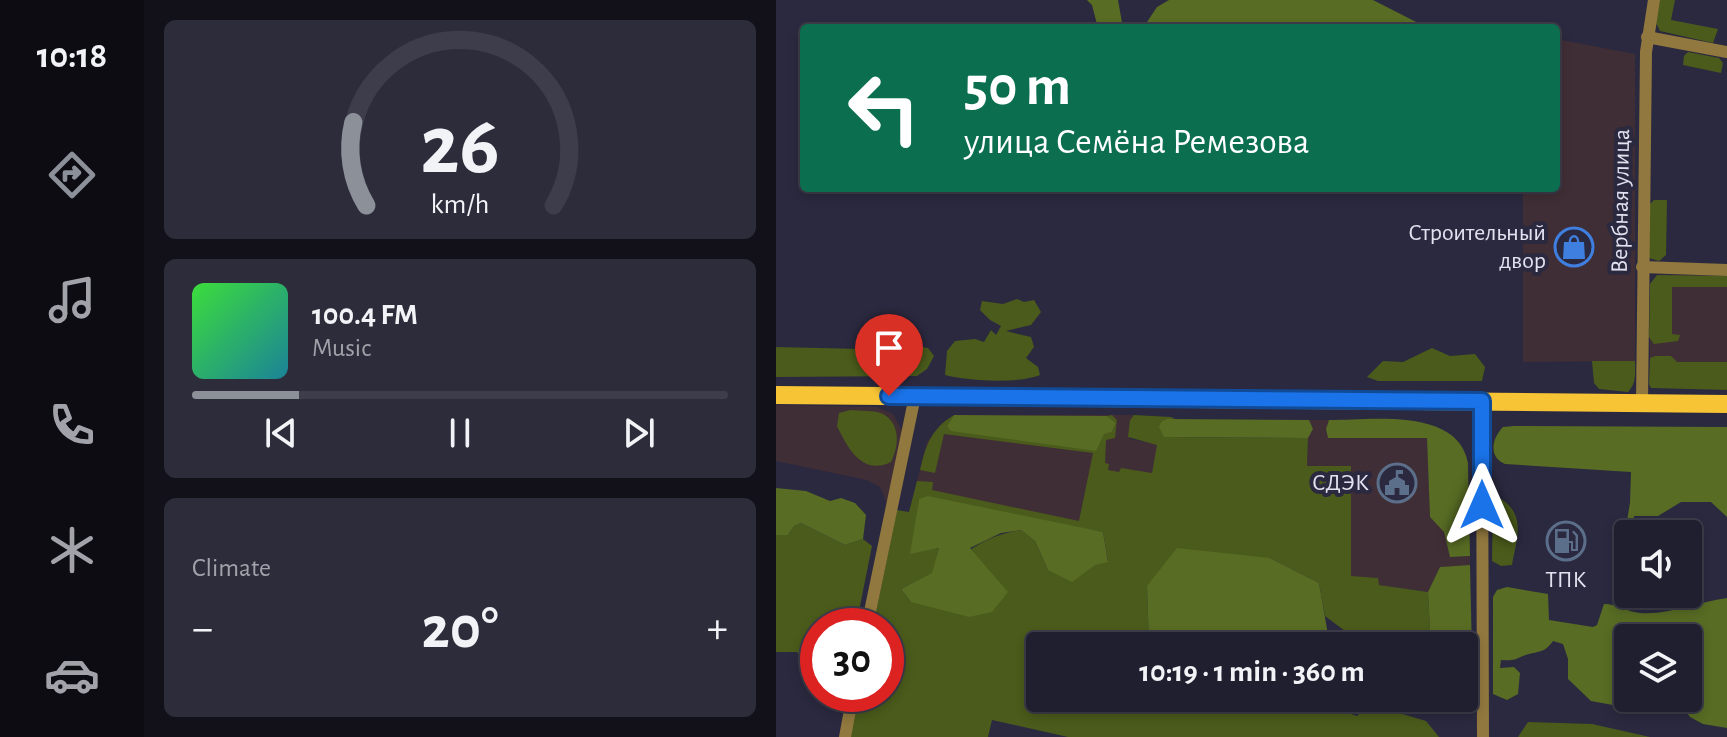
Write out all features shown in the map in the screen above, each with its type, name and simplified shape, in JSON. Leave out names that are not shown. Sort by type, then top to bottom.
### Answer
[{"type":"main road","points":[[776,395],[1727,404]]},
{"type":"street","name":"Вербная улица","points":[[1642,403],[1647,37],[1654,0]]},
{"type":"street","points":[[1647,37],[1727,52]]},
{"type":"street","points":[[1642,267],[1727,270]]},
{"type":"street","points":[[871,608],[915,396]]},
{"type":"street","points":[[1482,401],[1483,737]]},
{"type":"street","points":[[845,737],[850,712]]},
{"type":"shaded area","points":[[1560,40],[1635,54],[1635,361],[1523,362],[1523,192],[1560,192]]},
{"type":"shaded area","points":[[1657,275],[1727,276],[1727,362],[1677,362],[1655,356],[1650,358],[1650,284]]},
{"type":"shaded area","points":[[776,405],[876,407],[893,414],[902,431],[887,503],[880,487],[867,480],[776,461]]},
{"type":"shaded area","points":[[954,415],[1134,415],[1130,420],[1130,439],[1158,444],[1139,533],[909,513],[927,442],[942,423]]},
{"type":"shaded area","points":[[1309,420],[1329,420],[1326,429],[1328,438],[1427,437],[1430,517],[1444,531],[1450,557],[1470,556],[1470,565],[1440,567],[1428,592],[1378,585],[1378,578],[1303,575],[1308,438],[1313,429]]},
{"type":"green space","points":[[1087,0],[1118,0],[1122,24],[1097,24],[1092,5]]},
{"type":"green space","points":[[1169,0],[1373,0],[1420,24],[1146,24],[1157,7]]},
{"type":"green space","points":[[1660,0],[1675,0],[1671,20],[1718,29],[1713,43],[1660,31],[1656,23]]},
{"type":"green space","points":[[1688,52],[1719,58],[1723,63],[1721,73],[1683,65]]},
{"type":"green space","points":[[1654,200],[1667,200],[1666,255],[1659,261],[1649,258],[1650,204]]},
{"type":"green space","points":[[1657,275],[1727,276],[1727,287],[1672,287],[1672,334],[1680,335],[1678,341],[1654,344],[1649,337],[1650,284]]},
{"type":"green space","points":[[1017,299],[1024,302],[1034,300],[1041,312],[1031,325],[1006,331],[1031,337],[1034,347],[1026,358],[1038,367],[1040,375],[993,381],[945,375],[947,351],[955,341],[975,339],[984,342],[991,330],[996,335],[1001,326],[980,310],[982,301],[1003,304]]},
{"type":"green space","points":[[916,346],[928,348],[934,356],[927,369],[917,376],[776,377],[776,347],[904,350]]},
{"type":"green space","points":[[1432,348],[1450,356],[1475,354],[1485,367],[1482,381],[1378,381],[1367,377],[1383,361],[1403,362]]},
{"type":"green space","points":[[1671,356],[1677,362],[1727,362],[1727,390],[1651,388],[1650,358]]},
{"type":"green space","points":[[1592,361],[1635,361],[1631,389],[1628,392],[1599,389],[1594,383]]},
{"type":"green space","points":[[850,410],[876,412],[889,418],[897,436],[891,462],[872,466],[852,451],[837,426],[839,413]]},
{"type":"green space","points":[[954,415],[947,426],[1104,433],[1112,432],[1116,423],[1107,416],[1112,415],[1117,420],[1115,438],[1106,440],[1105,463],[1109,464],[1108,470],[1119,472],[1121,468],[1152,473],[1157,445],[1128,437],[1130,420],[1134,415],[1177,420],[1167,419],[1164,437],[1308,438],[1307,466],[1351,466],[1351,576],[1378,578],[1379,585],[1428,592],[1429,632],[1346,632],[1325,616],[1319,583],[1270,558],[1147,586],[1149,632],[1026,632],[1026,712],[1344,712],[1357,716],[1361,712],[1396,712],[1426,721],[1439,737],[1068,737],[992,720],[988,737],[850,737],[855,712],[904,712],[904,608],[877,608],[897,510],[909,512],[917,481],[933,482],[932,490],[1079,521],[1093,453],[944,434],[935,473],[920,470],[931,438]],"holes":[[[919,499],[1103,532],[1108,561],[1048,570],[1035,541],[1021,530],[974,547],[911,602],[901,589],[933,573],[939,548],[911,553]]]},
{"type":"green space","points":[[954,415],[1107,416],[1116,423],[1112,432],[1104,434],[1096,451],[951,431],[947,426]]},
{"type":"green space","points":[[1167,419],[1309,420],[1313,429],[1308,438],[1164,437],[1159,427]]},
{"type":"green space","points":[[1329,420],[1410,420],[1448,433],[1461,445],[1468,463],[1470,556],[1450,557],[1444,532],[1430,517],[1427,438],[1328,438],[1326,429]]},
{"type":"green space","points":[[1503,427],[1727,427],[1727,517],[1711,502],[1681,502],[1658,516],[1634,516],[1634,520],[1627,520],[1631,472],[1505,464],[1494,452],[1496,436]]},
{"type":"green space","points":[[776,488],[806,491],[830,501],[841,498],[855,503],[866,515],[863,539],[845,545],[801,523],[794,526],[788,535],[776,535]]},
{"type":"green space","points":[[928,496],[1103,532],[1108,562],[1095,565],[1072,582],[1048,570],[1035,541],[1021,530],[1001,533],[970,548],[1008,592],[992,612],[969,617],[911,602],[901,589],[932,573],[939,548],[910,554],[919,499]]},
{"type":"green space","points":[[1498,497],[1517,519],[1512,565],[1501,566],[1492,561],[1493,498]]},
{"type":"green space","points":[[801,523],[845,545],[863,539],[872,546],[860,608],[800,608],[800,655],[797,652],[776,652],[776,535],[788,535],[794,526]]},
{"type":"green space","points":[[1177,548],[1270,558],[1319,583],[1328,632],[1149,632],[1147,586]]},
{"type":"green space","points":[[1470,565],[1472,632],[1429,632],[1428,592],[1440,567]]},
{"type":"green space","points":[[1507,587],[1548,594],[1549,620],[1593,627],[1597,625],[1604,604],[1651,613],[1702,608],[1702,603],[1727,598],[1727,728],[1703,724],[1686,712],[1702,712],[1702,624],[1614,624],[1614,705],[1591,701],[1568,679],[1568,659],[1563,644],[1553,641],[1542,650],[1514,660],[1501,660],[1500,668],[1514,667],[1520,673],[1518,694],[1507,700],[1493,694],[1493,597],[1497,590]]},
{"type":"green space","points":[[1528,722],[1592,724],[1650,737],[1518,737]]},
{"type":"place","name":"Строительный двор","points":[[1574,247]]},
{"type":"place","name":"СДЭК","points":[[1397,483]]},
{"type":"place","name":"ТПК","points":[[1566,541]]},
{"type":"route","points":[[889,396],[1482,401],[1482,505]]}]
